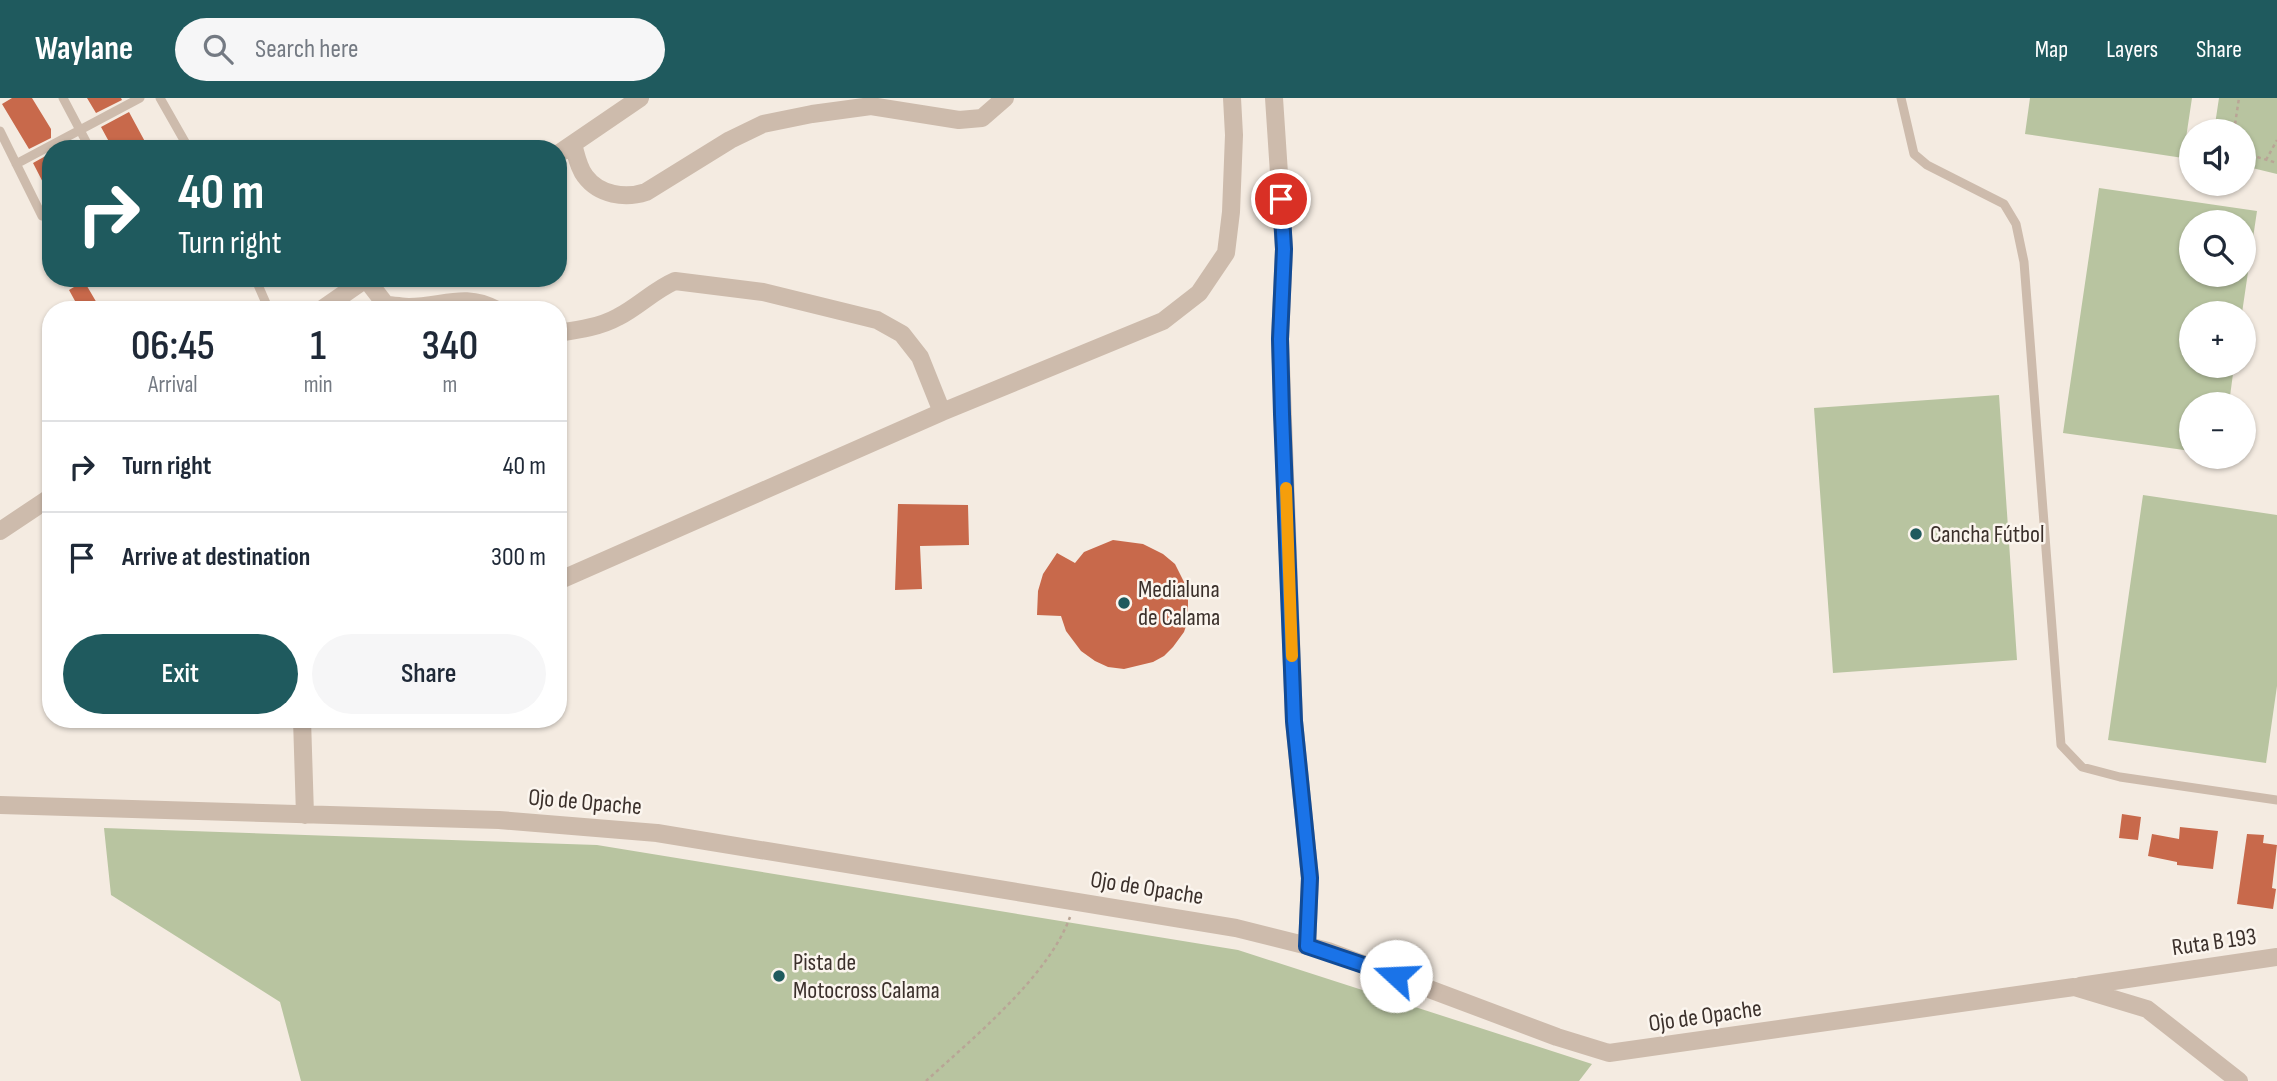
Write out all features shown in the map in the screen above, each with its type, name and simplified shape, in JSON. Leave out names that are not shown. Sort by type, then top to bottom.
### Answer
[{"type":"street","points":[[567,148],[640,98]]},
{"type":"street","points":[[573,144],[585,176],[605,192],[631,197],[646,192],[730,140],[763,124],[871,106],[959,120],[982,118],[1005,98]]},
{"type":"street","points":[[567,577],[942,412],[1163,321],[1199,293],[1226,253],[1232,200],[1232,98]]},
{"type":"street","points":[[1274,98],[1284,249],[1280,339],[1294,721],[1310,878],[1307,946]]},
{"type":"street","points":[[567,331],[616,318],[675,281],[764,292],[877,320],[902,334],[919,357],[942,412]]},
{"type":"street","points":[[334,301],[354,287]]},
{"type":"street","points":[[372,287],[383,301]]},
{"type":"street","points":[[446,301],[475,301]]},
{"type":"street","points":[[0,531],[42,503]]},
{"type":"street","points":[[302,728],[305,815]]},
{"type":"street","name":"Ojo de Opache","points":[[0,805],[499,820],[657,833],[1237,928],[1307,946],[1406,979],[1557,1037],[1609,1053],[2074,987],[2147,1009],[2239,1081]]},
{"type":"street","name":"Ruta B 193","points":[[2074,987],[2277,957]]},
{"type":"street","name":"Ruta B 193","points":[[2147,1009],[2144,981],[2158,975]]},
{"type":"lane","points":[[63,98],[85,140]]},
{"type":"lane","points":[[61,140],[140,98]]},
{"type":"lane","points":[[160,98],[184,140]]},
{"type":"lane","points":[[1901,98],[1914,154],[1927,165],[2004,204],[2016,223],[2024,262],[2061,745],[2082,767],[2120,778],[2277,800]]},
{"type":"lane","points":[[0,131],[42,216]]},
{"type":"lane","points":[[16,164],[42,150]]},
{"type":"path","points":[[2236,119],[2239,98]]},
{"type":"path","points":[[2266,160],[2277,140]]},
{"type":"path","points":[[2256,157],[2277,163]]},
{"type":"path","points":[[926,1081],[1004,1009],[1051,952],[1069,920],[1074,901]]},
{"type":"green space","points":[[2030,98],[2192,98],[2189,119],[2179,119],[2179,157],[2025,134]]},
{"type":"green space","points":[[2219,98],[2277,98],[2277,174],[2256,169],[2256,119],[2216,119]]},
{"type":"green space","points":[[2099,188],[2250,210],[2179,210],[2179,287],[2246,287],[2244,301],[2179,301],[2179,378],[2232,378],[2231,392],[2179,392],[2179,449],[2063,433]]},
{"type":"green space","name":"Cancha Fútbol","points":[[1999,395],[2017,660],[1833,673],[1814,408]]},
{"type":"green space","points":[[2143,495],[2277,515],[2277,686],[2266,763],[2108,740]]},
{"type":"green space","name":"Pista de Motocross Calama","points":[[104,828],[597,845],[1238,950],[1592,1064],[1579,1081],[301,1081],[280,1002],[111,895]]},
{"type":"building","points":[[12,98],[32,98],[51,129],[51,138],[42,140],[29,149],[2,104]]},
{"type":"building","points":[[87,98],[121,98],[122,100],[96,113]]},
{"type":"building","points":[[129,112],[144,140],[108,140],[101,127]]},
{"type":"building","points":[[42,158],[42,180],[33,163]]},
{"type":"building","points":[[74,287],[88,287],[96,301],[75,301],[69,290]]},
{"type":"building","points":[[898,504],[968,505],[969,545],[920,546],[922,589],[895,590]]},
{"type":"building","name":"Medialuna de Calama","points":[[1113,540],[1143,544],[1163,554],[1175,564],[1188,596],[1188,620],[1184,632],[1173,647],[1153,662],[1124,669],[1108,667],[1081,651],[1066,631],[1061,616],[1037,615],[1038,591],[1043,574],[1057,553],[1075,563],[1084,552]]},
{"type":"building","points":[[2122,814],[2141,817],[2138,840],[2119,838]]},
{"type":"building","points":[[2180,827],[2218,831],[2213,869],[2177,865],[2177,862],[2148,856],[2152,834],[2179,839]]},
{"type":"building","points":[[2247,834],[2264,835],[2263,843],[2277,845],[2272,888],[2276,889],[2273,909],[2237,904]]},
{"type":"slow traffic","points":[[1286,488],[1292,656]]},
{"type":"place","name":"Cancha Fútbol","points":[[1916,534]]},
{"type":"place","name":"Medialuna de Calama","points":[[1124,603]]},
{"type":"place","name":"Pista de Motocross Calama","points":[[779,976]]},
{"type":"route","points":[[1281,199],[1284,249],[1280,339],[1282,414],[1294,721],[1310,878],[1307,946],[1396,976]]}]
